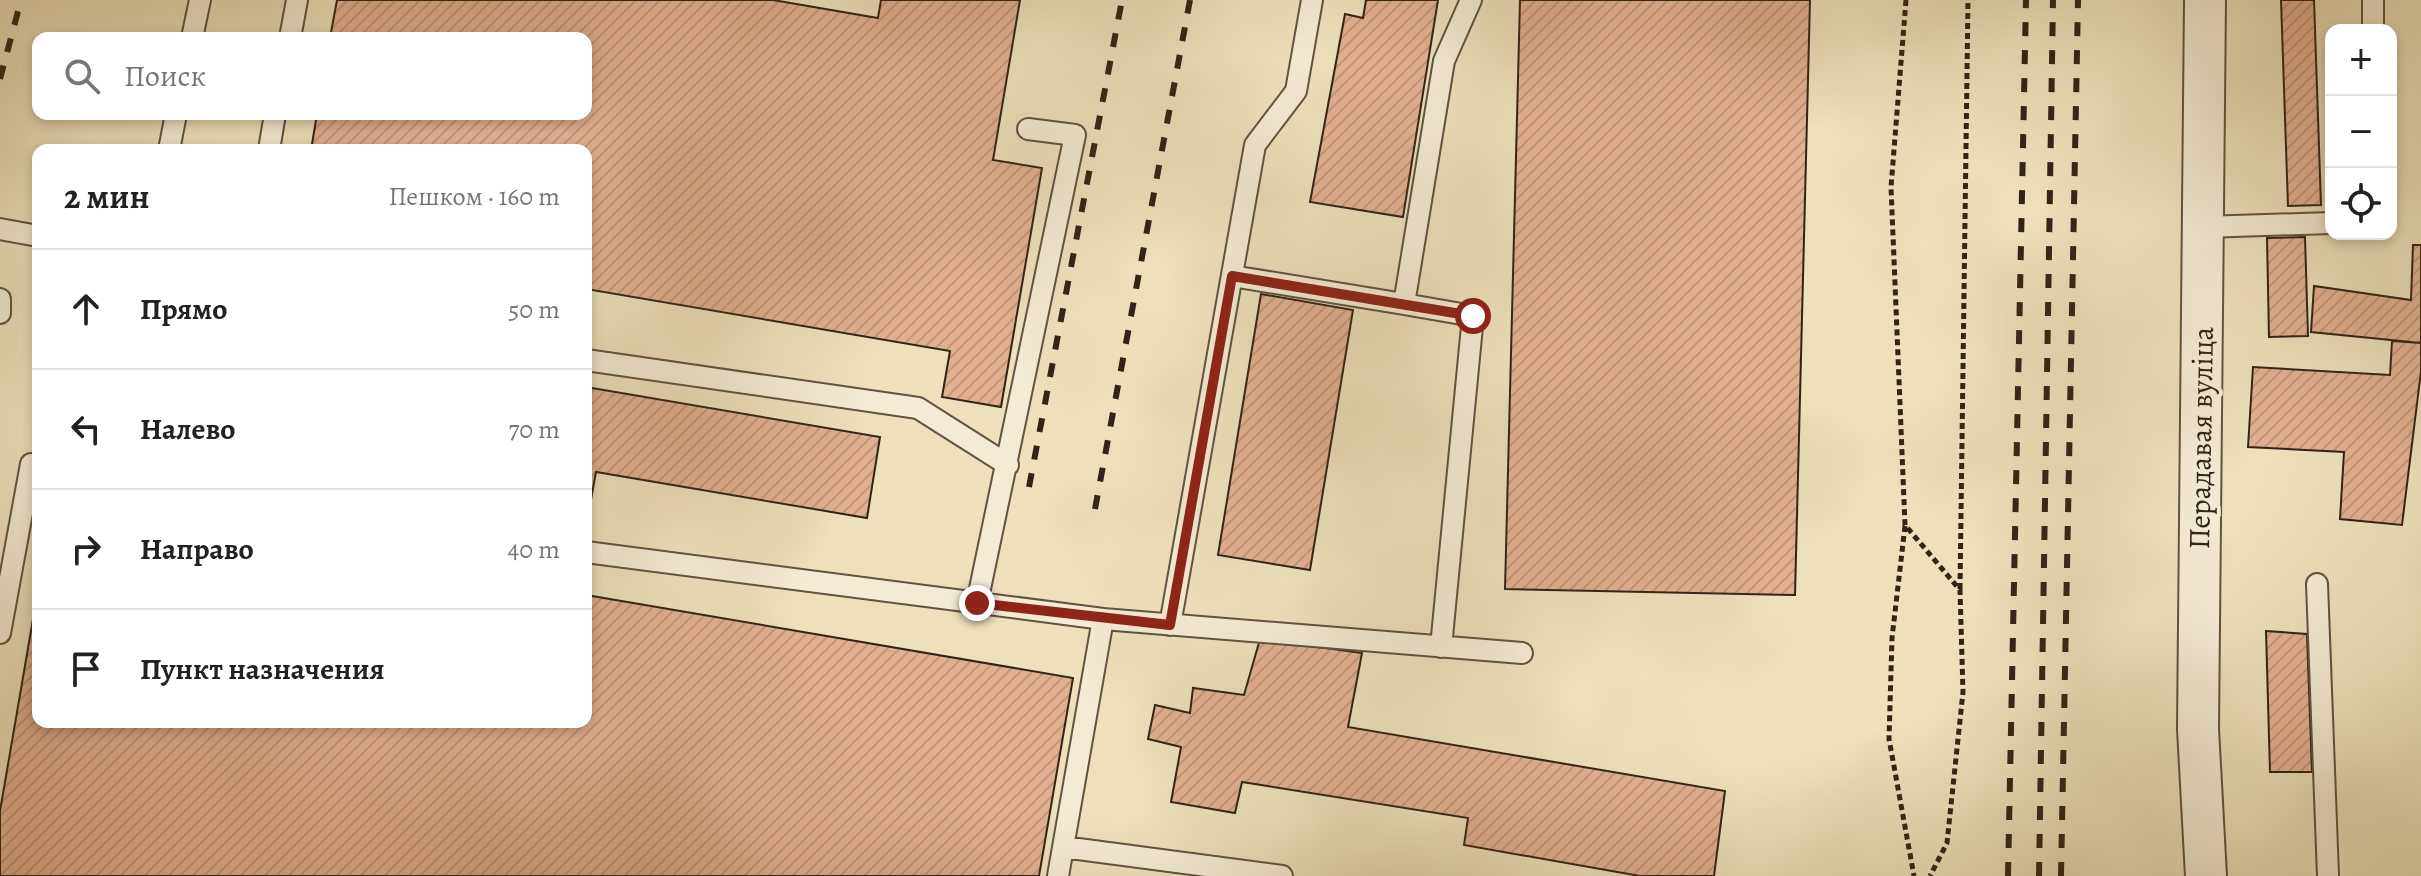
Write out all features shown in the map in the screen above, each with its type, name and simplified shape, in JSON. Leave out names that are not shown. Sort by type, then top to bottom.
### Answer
[{"type":"street","name":"Перадавая вуліца","points":[[2205,0],[2198,729],[2206,876]]},
{"type":"lane","points":[[193,32],[200,0]]},
{"type":"lane","points":[[291,32],[297,0]]},
{"type":"lane","points":[[1170,625],[1255,145],[1296,91],[1312,0]]},
{"type":"lane","points":[[1404,304],[1444,61],[1471,0]]},
{"type":"lane","points":[[2373,0],[2373,24]]},
{"type":"lane","points":[[170,144],[175,120]]},
{"type":"lane","points":[[270,144],[274,120]]},
{"type":"lane","points":[[977,603],[1075,135],[1028,129]]},
{"type":"lane","points":[[2203,227],[2325,223]]},
{"type":"lane","points":[[0,229],[32,235]]},
{"type":"lane","points":[[1232,276],[1473,316],[1441,647]]},
{"type":"lane","points":[[0,299],[0,313]]},
{"type":"lane","points":[[592,361],[918,408],[1008,465]]},
{"type":"lane","points":[[0,633],[32,464]]},
{"type":"lane","points":[[592,553],[1103,619],[1522,653]]},
{"type":"lane","points":[[2317,584],[2328,876]]},
{"type":"lane","points":[[1058,876],[1103,619]]},
{"type":"lane","points":[[1063,847],[1282,876]]},
{"type":"path","points":[[1906,0],[1891,187],[1905,525],[1892,638],[1889,739],[1914,876]]},
{"type":"path","points":[[1930,876],[1947,843],[1963,692],[1960,590],[1968,0]]},
{"type":"path","points":[[1905,525],[1960,590]]},
{"type":"building","points":[[337,0],[773,0],[878,18],[881,0],[1020,0],[993,160],[1042,168],[1001,407],[942,397],[950,351],[592,290],[592,144],[312,144],[316,120],[592,120],[592,32],[331,32]]},
{"type":"building","points":[[1366,0],[1438,0],[1403,217],[1310,202],[1345,14],[1363,18]]},
{"type":"building","points":[[1520,0],[1810,0],[1795,595],[1505,589]]},
{"type":"building","points":[[2281,0],[2314,0],[2321,205],[2288,206]]},
{"type":"building","points":[[2305,237],[2308,336],[2269,337],[2267,238]]},
{"type":"building","points":[[2413,245],[2421,245],[2421,343],[2311,332],[2314,286],[2411,300]]},
{"type":"building","points":[[1261,294],[1353,310],[1310,570],[1218,555]]},
{"type":"building","points":[[2392,341],[2421,343],[2421,371],[2402,525],[2340,519],[2344,452],[2248,447],[2253,367],[2390,375]]},
{"type":"building","points":[[592,388],[880,437],[867,518],[596,472],[592,494]]},
{"type":"building","points":[[592,596],[1073,678],[1039,876],[0,876],[0,811],[32,625],[32,728],[592,728]]},
{"type":"building","points":[[2266,631],[2307,634],[2312,772],[2270,772]]},
{"type":"building","points":[[1260,639],[1362,653],[1348,727],[1725,791],[1714,876],[1640,876],[1464,845],[1468,818],[1242,782],[1235,813],[1171,802],[1181,747],[1148,739],[1155,705],[1190,713],[1193,688],[1244,695]]},
{"type":"railway","points":[[0,79],[21,0]]},
{"type":"railway","points":[[1029,487],[1122,0]]},
{"type":"railway","points":[[1095,509],[1190,0]]},
{"type":"railway","points":[[2008,876],[2026,0]]},
{"type":"railway","points":[[2039,876],[2053,0]]},
{"type":"railway","points":[[2061,876],[2078,0]]},
{"type":"route","points":[[977,603],[1170,625],[1232,276],[1473,316]]}]
